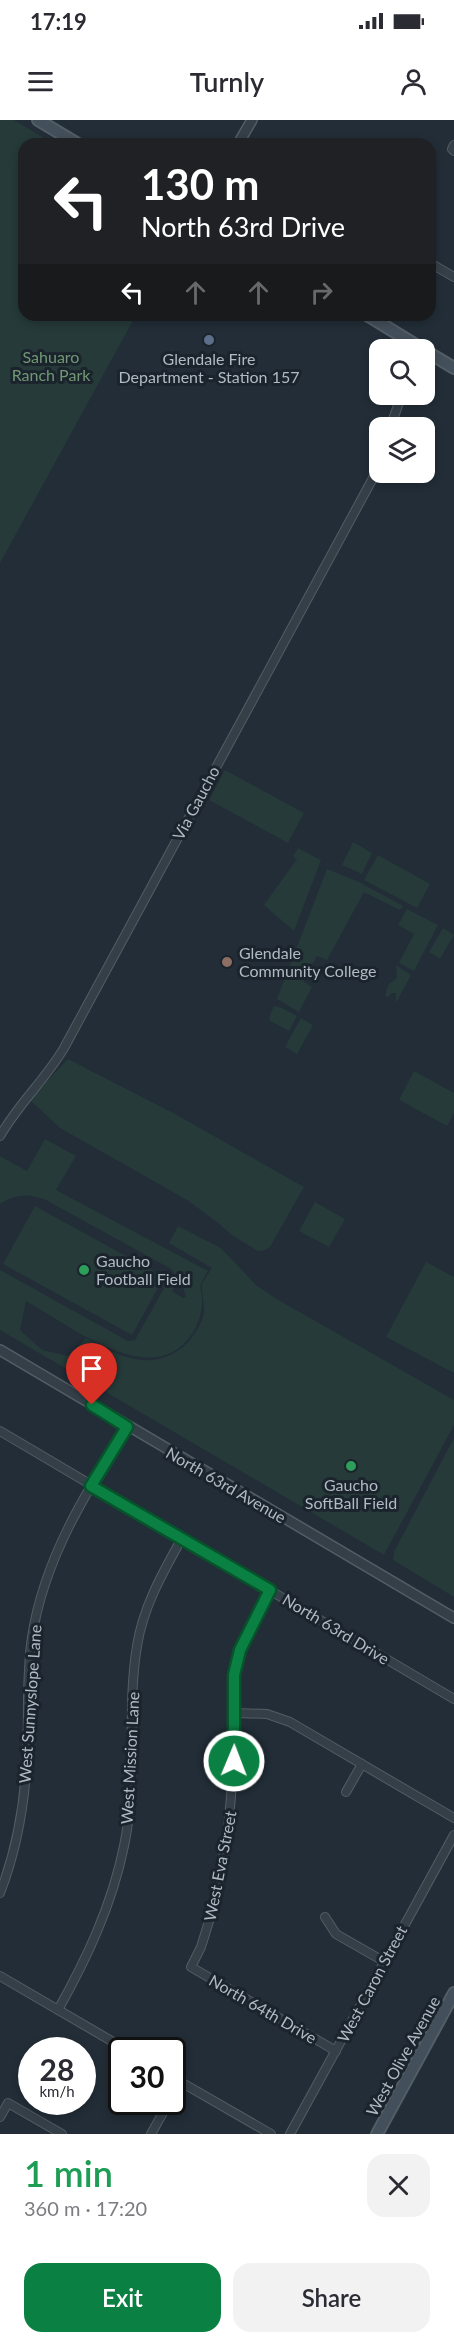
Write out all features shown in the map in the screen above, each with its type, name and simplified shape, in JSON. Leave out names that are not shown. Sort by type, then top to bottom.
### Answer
[{"type":"main road","points":[[38,120],[68,138]]},
{"type":"main road","points":[[376,321],[405,339]]},
{"type":"main road","points":[[435,358],[454,368]]},
{"type":"main road","name":"West Olive Avenue","points":[[377,2134],[454,1993]]},
{"type":"street","points":[[242,138],[252,120]]},
{"type":"street","points":[[436,266],[454,277]]},
{"type":"street","name":"Via Gaucho","points":[[0,1136],[18,1106],[49,1072],[64,1047],[371,483]]},
{"type":"street","name":"North 63rd Avenue","points":[[0,1350],[454,1618]]},
{"type":"street","name":"West Sunnyslope Lane","points":[[0,1893],[14,1854],[21,1821],[27,1754],[30,1658],[35,1619],[48,1572],[62,1540],[127,1427]]},
{"type":"street","name":"North 63rd Drive","points":[[1,1434],[454,1699]]},
{"type":"street","name":"West Mission Lane","points":[[58,2010],[96,1935],[125,1845],[131,1795],[137,1646],[149,1601],[182,1538]]},
{"type":"street","name":"West Eva Street","points":[[191,1967],[207,1930],[223,1864],[232,1807],[234,1675],[240,1650],[270,1590]]},
{"type":"street","points":[[235,1713],[267,1714],[290,1722],[454,1818]]},
{"type":"street","points":[[346,1792],[362,1764]]},
{"type":"street","name":"West Caron Street","points":[[290,2134],[454,1835]]},
{"type":"street","points":[[325,1917],[336,1934],[385,1962]]},
{"type":"street","name":"North 64th Drive","points":[[191,1967],[336,2051]]},
{"type":"street","points":[[0,1976],[108,2039]]},
{"type":"street","points":[[186,2085],[271,2134]]},
{"type":"street","points":[[0,2118],[8,2103],[62,2134]]},
{"type":"street","points":[[151,2134],[162,2115]]},
{"type":"green space","name":"Sahuaro Ranch Park","points":[[0,120],[14,120],[44,138],[18,138],[18,321],[133,321],[0,563]]},
{"type":"green space","points":[[225,770],[304,813],[288,843],[209,800]]},
{"type":"green space","points":[[353,842],[372,853],[362,874],[342,865]]},
{"type":"green space","points":[[298,848],[321,860],[294,931],[264,905],[297,859],[293,856]]},
{"type":"green space","points":[[378,855],[430,884],[417,908],[364,880]]},
{"type":"green space","points":[[327,869],[359,882],[403,906],[400,910],[364,892],[327,960],[317,956],[303,981],[312,987],[299,1012],[277,999]]},
{"type":"green space","points":[[407,909],[438,925],[414,971],[399,963],[414,934],[398,925]]},
{"type":"green space","points":[[443,928],[454,935],[440,959],[429,952]]},
{"type":"green space","points":[[396,965],[411,975],[396,1003],[396,993],[385,996],[388,985],[397,978]]},
{"type":"green space","points":[[274,1006],[297,1016],[289,1031],[270,1021],[269,1017]]},
{"type":"green space","points":[[301,1018],[313,1025],[297,1054],[285,1047]]},
{"type":"green space","points":[[68,1059],[175,1114],[304,1187],[270,1247],[258,1251],[233,1236],[187,1200],[60,1128],[31,1101],[32,1097]]},
{"type":"green space","points":[[414,1071],[454,1093],[454,1113],[447,1126],[399,1100]]},
{"type":"green space","points":[[45,1139],[76,1156],[56,1190],[208,1271],[201,1284],[201,1313],[195,1329],[179,1348],[159,1357],[136,1356],[113,1350],[26,1301],[20,1330],[42,1350],[68,1356],[86,1338],[109,1351],[133,1359],[145,1360],[170,1355],[182,1348],[194,1334],[203,1317],[202,1285],[212,1268],[169,1243],[178,1226],[221,1248],[256,1285],[275,1298],[454,1400],[454,1425],[384,1555],[0,1330],[0,1270],[128,1341],[135,1340],[164,1288],[161,1286],[164,1279],[175,1285],[172,1291],[183,1298],[186,1297],[182,1283],[171,1269],[46,1200],[34,1196],[22,1196],[11,1198],[0,1204],[0,1156],[27,1171]]},
{"type":"green space","points":[[315,1202],[345,1219],[329,1247],[299,1231]]},
{"type":"green space","name":"Gaucho Football Field","points":[[35,1206],[164,1277],[132,1335],[3,1264]]},
{"type":"green space","points":[[426,1262],[454,1277],[454,1373],[386,1337]]},
{"type":"green space","points":[[454,1438],[454,1597],[393,1560],[394,1552]]},
{"type":"place","name":"Glendale Fire Department - Station 157","points":[[209,340]]},
{"type":"place","name":"Glendale Community College","points":[[227,962]]},
{"type":"place","name":"Gaucho Football Field","points":[[84,1270]]},
{"type":"place","name":"Gaucho SoftBall Field","points":[[351,1466]]},
{"type":"route","points":[[92,1405],[127,1427],[91,1486],[270,1590],[240,1650],[234,1675],[234,1761]]}]
